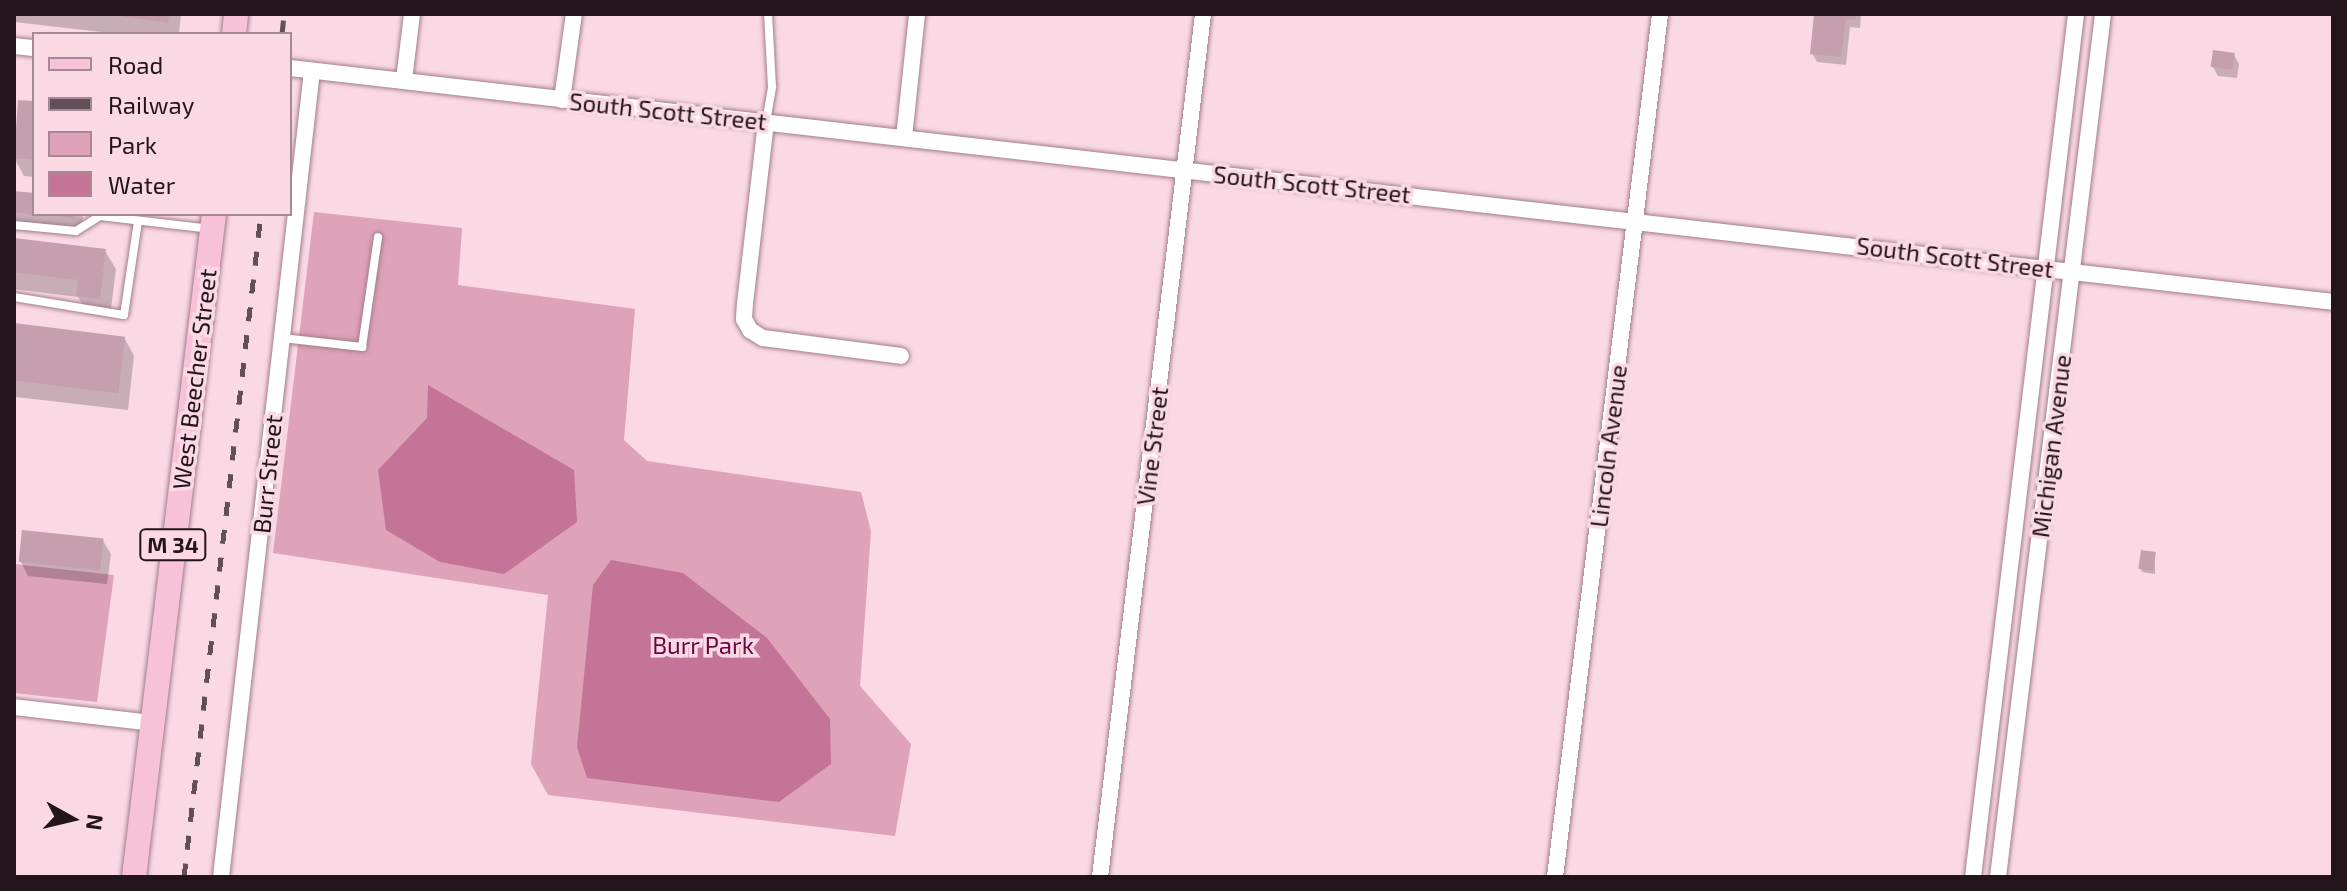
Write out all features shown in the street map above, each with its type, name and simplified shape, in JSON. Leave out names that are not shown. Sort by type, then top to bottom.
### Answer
[{"type":"main road","name":"West Beecher Street","points":[[134,877],[213,222]]},
{"type":"street","points":[[404,80],[412,14]]},
{"type":"street","points":[[562,100],[574,14]]},
{"type":"street","points":[[904,138],[917,14]]},
{"type":"street","name":"Vine Street","points":[[1100,877],[1203,14]]},
{"type":"street","name":"Lincoln Avenue","points":[[1555,877],[1660,14]]},
{"type":"street","name":"Michigan Avenue","points":[[1973,877],[2076,14]]},
{"type":"street","name":"Michigan Avenue","points":[[1998,877],[2103,14]]},
{"type":"street","name":"South Scott Street","points":[[292,68],[2333,302]]},
{"type":"street","name":"Burr Street","points":[[221,877],[312,71]]},
{"type":"street","points":[[766,122],[745,303],[744,319],[750,330],[763,338],[901,356]]},
{"type":"street","points":[[14,707],[152,723]]},
{"type":"lane","points":[[766,122],[772,87],[768,14]]},
{"type":"lane","points":[[14,225],[76,231],[100,216],[138,221],[213,222]]},
{"type":"lane","points":[[14,297],[124,315],[138,221]]},
{"type":"lane","points":[[281,338],[362,347],[378,237]]},
{"type":"green space","name":"Burr Park","points":[[314,212],[462,228],[458,285],[635,309],[624,440],[647,461],[861,492],[871,531],[860,686],[911,744],[895,836],[548,795],[531,764],[548,595],[273,553]]},
{"type":"green space","points":[[14,564],[114,575],[97,702],[14,693]]},
{"type":"water","points":[[428,385],[574,470],[577,522],[504,574],[440,562],[386,530],[378,470],[427,418]]},
{"type":"water","points":[[611,560],[683,573],[767,638],[830,719],[831,764],[779,802],[587,778],[577,747],[593,585]]},
{"type":"building","points":[[107,14],[169,14],[168,23]]},
{"type":"building","points":[[1814,14],[1856,14],[1856,20],[1846,19],[1841,57],[1810,54]]},
{"type":"building","points":[[2213,50],[2235,53],[2232,70],[2211,67]]},
{"type":"building","points":[[18,100],[32,101],[32,160],[14,158]]},
{"type":"building","points":[[14,191],[32,193],[32,215],[14,212]]},
{"type":"building","points":[[14,238],[106,249],[100,299],[76,296],[78,280],[14,272]]},
{"type":"building","points":[[14,323],[125,337],[118,393],[14,380]]},
{"type":"building","points":[[22,530],[104,539],[100,570],[19,562]]},
{"type":"building","points":[[2141,550],[2156,552],[2153,571],[2138,569]]},
{"type":"railway","points":[[282,32],[284,14]]},
{"type":"railway","points":[[184,877],[261,216]]}]
